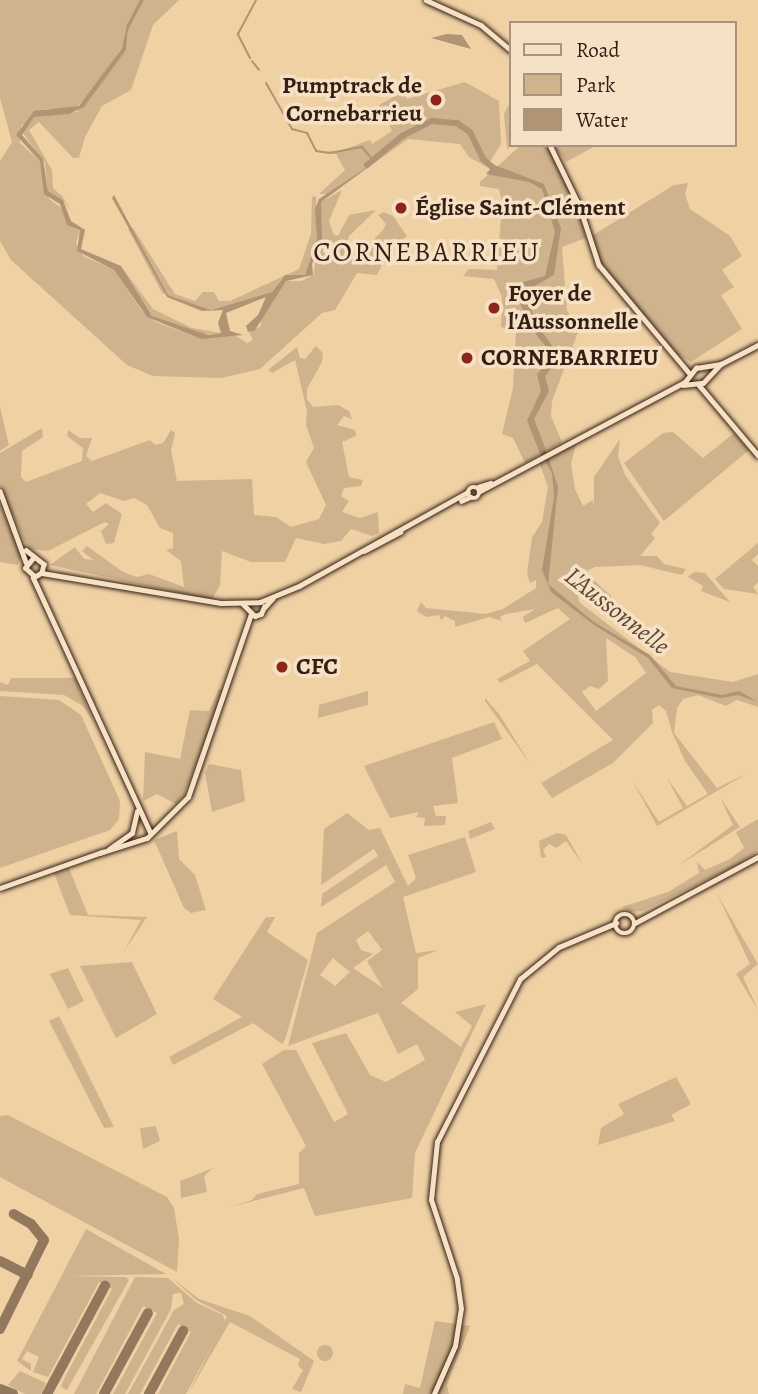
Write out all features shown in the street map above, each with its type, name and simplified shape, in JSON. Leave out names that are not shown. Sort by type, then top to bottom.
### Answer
[{"type":"main road","points":[[426,0],[437,1],[491,31],[510,49]]},
{"type":"main road","points":[[551,147],[580,207],[599,265],[758,455]]},
{"type":"main road","points":[[685,367],[702,369],[721,364],[758,345]]},
{"type":"main road","points":[[635,408],[707,379],[721,364]]},
{"type":"main road","points":[[0,888],[138,839],[172,812],[197,777],[244,643],[252,610],[260,601],[341,562],[635,408],[691,376],[696,368]]},
{"type":"main road","points":[[702,369],[707,379],[709,395]]},
{"type":"main road","points":[[469,495],[477,499],[479,489]]},
{"type":"main road","points":[[0,491],[23,548],[26,572],[40,588],[138,799],[139,813],[151,829]]},
{"type":"main road","points":[[23,548],[34,557],[42,571],[40,588]]},
{"type":"main road","points":[[26,562],[34,557]]},
{"type":"main road","points":[[33,577],[42,571],[243,603],[252,610],[264,608],[313,576]]},
{"type":"main road","points":[[260,601],[264,608]]},
{"type":"main road","points":[[100,853],[132,833],[135,822],[132,787]]},
{"type":"main road","points":[[135,822],[146,821]]},
{"type":"main road","points":[[132,833],[138,839]]},
{"type":"main road","points":[[602,931],[618,930],[628,933],[635,923],[651,911],[758,857]]},
{"type":"main road","points":[[433,1394],[455,1346],[461,1309],[457,1279],[431,1200],[437,1142],[520,979],[550,952],[602,931],[621,915],[631,916],[651,911]]},
{"type":"main road","points":[[631,916],[635,923]]},
{"type":"main road","points":[[615,922],[618,930]]},
{"type":"green space","points":[[0,0],[140,0],[122,47],[91,92],[75,109],[45,109],[21,126],[20,143],[40,161],[49,199],[63,209],[68,225],[80,230],[76,243],[83,256],[114,270],[142,311],[156,322],[193,336],[236,336],[247,343],[253,340],[249,332],[261,326],[260,318],[286,281],[302,281],[314,274],[321,202],[342,190],[329,221],[334,235],[338,236],[349,215],[376,210],[349,236],[343,259],[347,262],[357,249],[361,252],[383,230],[386,224],[378,215],[384,212],[393,216],[407,236],[390,248],[377,275],[357,273],[335,310],[322,313],[260,369],[221,378],[153,376],[127,365],[11,260],[0,241],[0,161],[12,142],[0,98]]},
{"type":"green space","points":[[144,0],[179,0],[153,25],[131,90],[102,106],[85,137],[79,158],[73,158],[39,122],[29,130],[52,170],[53,188],[62,196],[73,214],[63,200],[48,191],[45,163],[22,132],[34,117],[77,112],[126,50],[128,30]]},
{"type":"green space","points":[[465,82],[499,101],[501,144],[487,167],[469,157],[460,144],[408,139],[331,194],[319,194],[345,170],[336,154],[316,152],[340,151],[370,140],[372,144],[392,131],[379,105],[402,92],[407,99]]},
{"type":"green space","points":[[510,102],[510,147],[507,149],[504,114]]},
{"type":"green space","points":[[519,147],[549,147],[574,199],[586,238],[562,247],[567,311],[580,327],[552,401],[551,416],[562,442],[525,463],[513,438],[502,434],[513,388],[516,332],[501,327],[502,297],[494,279],[463,276],[469,269],[497,270],[502,203],[499,189],[480,186],[480,182]]},
{"type":"green space","points":[[555,147],[593,147],[566,162]]},
{"type":"green space","points":[[688,183],[685,194],[690,209],[730,236],[742,256],[722,270],[734,287],[721,295],[742,329],[691,362],[671,350],[603,267],[590,237],[674,185]]},
{"type":"green space","points":[[316,196],[317,239],[305,275],[282,278],[272,292],[211,310],[162,293],[128,229],[133,228],[175,294],[195,301],[203,292],[214,292],[219,301],[230,301],[299,269],[311,234],[312,197]]},
{"type":"green space","points":[[121,266],[153,309],[192,328],[221,333],[200,335],[152,316]]},
{"type":"green space","points":[[316,346],[323,353],[322,362],[307,389],[307,399],[313,407],[338,405],[349,411],[352,419],[344,416],[337,425],[355,430],[356,436],[342,442],[349,477],[363,480],[361,486],[344,488],[341,496],[349,501],[342,512],[360,518],[378,512],[379,533],[372,536],[351,529],[341,541],[324,544],[296,538],[285,562],[251,562],[222,551],[220,585],[212,600],[50,565],[75,547],[84,559],[93,560],[82,551],[87,546],[123,572],[137,577],[149,574],[184,587],[181,561],[166,550],[173,548],[173,533],[160,528],[147,505],[134,498],[124,501],[100,493],[86,504],[93,512],[106,503],[122,514],[114,543],[106,544],[101,531],[109,524],[105,522],[48,551],[28,549],[0,486],[0,453],[42,428],[43,437],[22,451],[21,477],[26,482],[82,461],[83,448],[67,436],[68,430],[80,438],[92,438],[86,456],[92,461],[150,440],[155,445],[163,443],[171,430],[175,433],[171,450],[177,481],[252,479],[254,515],[276,517],[291,527],[319,519],[326,505],[306,462],[314,448],[306,425],[307,411],[295,360],[272,373],[268,370],[297,347],[300,358],[305,359]]},
{"type":"green space","points":[[0,407],[9,445],[0,451]]},
{"type":"green space","points":[[673,432],[703,458],[734,433],[749,450],[664,521],[624,463],[663,433]]},
{"type":"green space","points":[[620,439],[618,456],[625,475],[660,523],[651,534],[655,538],[640,556],[657,556],[664,564],[686,569],[682,575],[640,565],[595,567],[585,572],[611,596],[611,607],[604,609],[581,587],[577,589],[579,602],[670,672],[733,682],[758,674],[758,707],[737,700],[726,706],[698,695],[683,699],[677,708],[674,733],[717,788],[748,773],[657,826],[633,782],[659,822],[683,808],[667,778],[687,806],[708,794],[685,761],[672,732],[666,711],[659,705],[652,710],[653,723],[613,763],[552,798],[541,783],[613,740],[537,664],[500,683],[497,679],[530,661],[523,651],[570,619],[558,608],[525,623],[523,617],[535,609],[506,614],[500,617],[502,621],[489,617],[455,627],[455,621],[445,616],[441,620],[439,615],[426,617],[417,611],[421,602],[426,608],[486,614],[503,609],[536,588],[536,580],[530,583],[527,574],[532,537],[542,522],[548,487],[539,462],[576,444],[571,464],[575,489],[583,506],[593,500],[594,507],[594,477]],"holes":[[[606,638],[636,658],[646,673],[596,711],[582,692],[590,686],[599,689],[608,681]]]},
{"type":"green space","points":[[0,504],[21,556],[18,565],[0,562]]},
{"type":"green space","points":[[758,543],[758,554],[752,560],[758,566],[758,582],[753,587],[758,594],[724,589],[715,579]]},
{"type":"green space","points":[[694,572],[705,573],[730,602],[701,591],[703,586],[688,577]]},
{"type":"green space","points":[[11,678],[75,678],[94,723],[83,706],[64,695],[0,691],[0,682],[8,685]]},
{"type":"green space","points":[[219,689],[224,689],[184,795],[176,804],[157,794],[143,801],[145,752],[180,759],[190,710],[209,711]]},
{"type":"green space","points":[[368,691],[368,705],[318,718],[319,705]]},
{"type":"green space","points":[[0,696],[59,700],[81,715],[120,801],[119,819],[110,830],[0,868]]},
{"type":"green space","points":[[485,698],[499,714],[531,765],[485,701]]},
{"type":"green space","points":[[494,722],[502,739],[452,758],[458,803],[433,806],[436,816],[446,816],[445,825],[424,826],[425,818],[416,817],[419,812],[390,818],[364,766]]},
{"type":"green space","points":[[209,764],[241,770],[245,801],[212,812],[205,773]]},
{"type":"green space","points":[[720,797],[740,827],[679,865],[733,825]]},
{"type":"green space","points":[[347,813],[369,830],[380,828],[408,886],[416,878],[408,855],[465,837],[476,872],[403,897],[416,953],[439,950],[418,958],[418,989],[401,1003],[461,1047],[472,1026],[455,1012],[486,1004],[415,1153],[412,1198],[315,1216],[304,1188],[230,1207],[252,1200],[257,1194],[299,1184],[299,1153],[306,1146],[262,1064],[284,1050],[296,1050],[334,1122],[348,1114],[312,1043],[346,1033],[370,1075],[386,1082],[425,1060],[417,1044],[398,1054],[378,1013],[288,1046],[317,933],[395,882],[386,865],[321,907],[322,894],[378,856],[374,849],[321,885],[324,829]],"holes":[[[368,931],[382,950],[367,961],[383,988],[353,968],[373,954],[361,950],[356,940]],[[333,958],[350,972],[335,986],[320,975]]]},
{"type":"green space","points":[[758,819],[758,851],[739,864],[643,911],[630,912],[622,907],[668,892],[699,873],[697,862],[705,870],[730,859],[744,848],[736,832]]},
{"type":"green space","points":[[491,822],[495,829],[470,839],[468,831]]},
{"type":"green space","points":[[177,831],[179,859],[195,875],[206,910],[191,913],[184,908],[154,840]]},
{"type":"green space","points":[[557,833],[566,835],[583,865],[566,841],[556,848],[549,844],[543,850],[546,857],[541,858],[539,841]]},
{"type":"green space","points":[[69,868],[88,915],[147,917],[123,953],[141,920],[70,915],[54,873]]},
{"type":"green space","points":[[717,894],[758,964],[743,977],[758,1010],[736,974],[750,964]]},
{"type":"green space","points":[[266,917],[275,917],[267,932],[308,960],[285,1040],[282,1044],[253,1023],[173,1065],[169,1057],[242,1017],[213,999]]},
{"type":"green space","points":[[132,962],[157,1014],[116,1038],[80,966]]},
{"type":"green space","points":[[68,968],[84,1001],[68,1009],[50,974]]},
{"type":"green space","points":[[59,1016],[114,1127],[104,1128],[49,1021]]},
{"type":"green space","points":[[676,1077],[691,1104],[671,1115],[675,1121],[598,1145],[601,1128],[624,1114],[618,1104]]},
{"type":"green space","points":[[8,1115],[167,1197],[174,1208],[179,1239],[177,1272],[0,1177],[0,1116]]},
{"type":"green space","points":[[156,1126],[160,1141],[143,1149],[140,1128]]},
{"type":"green space","points":[[213,1168],[204,1176],[207,1192],[181,1198],[180,1181]]},
{"type":"green space","points":[[86,1229],[166,1274],[68,1276],[126,1277],[129,1280],[67,1390],[61,1387],[63,1381],[112,1289],[99,1282],[48,1377],[33,1372],[39,1357],[27,1351],[22,1359],[31,1364],[31,1371],[17,1361]]},
{"type":"green space","points":[[135,1277],[168,1278],[197,1303],[223,1315],[225,1322],[186,1394],[158,1394],[191,1332],[178,1324],[140,1394],[128,1394],[174,1310],[184,1304],[181,1293],[173,1294],[171,1309],[125,1394],[113,1394],[157,1313],[143,1306],[96,1394],[74,1394]]},
{"type":"green space","points":[[172,1278],[199,1299],[250,1316],[314,1361],[301,1392],[292,1389],[303,1370],[298,1366],[300,1359],[230,1322],[188,1394],[227,1316],[196,1300]]},
{"type":"green space","points":[[435,1321],[470,1326],[447,1385],[449,1394],[403,1394],[405,1384],[420,1388]]},
{"type":"green space","points":[[325,1345],[333,1353],[325,1361],[317,1353]]},
{"type":"green space","points":[[20,1371],[46,1383],[41,1394],[25,1394],[8,1385]]},
{"type":"water","points":[[140,0],[144,0],[128,30],[126,50],[84,107],[69,114],[34,117],[22,135],[43,159],[48,191],[63,200],[71,221],[85,230],[81,249],[121,266],[152,316],[208,335],[221,333],[218,323],[223,310],[202,311],[167,297],[112,198],[114,195],[168,295],[211,310],[272,292],[285,275],[305,275],[317,239],[315,209],[319,199],[375,162],[321,202],[322,238],[312,264],[313,275],[286,281],[255,330],[248,332],[246,326],[258,315],[266,297],[226,313],[230,331],[243,335],[201,339],[147,317],[114,270],[77,251],[80,230],[67,225],[60,204],[44,194],[40,161],[16,135],[34,111],[79,106],[122,48],[127,25]]},
{"type":"water","points":[[447,34],[462,35],[471,49],[431,38]]},
{"type":"water","points":[[494,165],[544,184],[561,228],[554,275],[524,292],[538,326],[560,357],[545,376],[549,391],[534,419],[547,453],[541,456],[527,421],[541,391],[537,374],[554,356],[537,336],[516,296],[520,283],[545,276],[555,232],[542,189],[529,182],[486,174]]},
{"type":"water","points":[[548,456],[558,487],[548,584],[594,622],[650,655],[676,686],[722,695],[739,691],[758,702],[738,695],[721,698],[672,688],[648,658],[594,625],[551,592],[542,570],[554,497],[552,473],[544,459]]},
{"type":"waterway","points":[[250,58],[238,34],[256,0]]},
{"type":"waterway","points":[[252,61],[259,70]]},
{"type":"waterway","points":[[266,83],[292,129],[307,133],[316,151],[330,153],[362,147],[373,160]]},
{"type":"waterway","name":"L'Aussonnelle","points":[[367,165],[402,136],[432,121],[457,123],[470,132],[483,159],[498,172]]},
{"type":"taxiway","points":[[0,1329],[44,1240],[31,1224],[14,1214]]},
{"type":"taxiway","points":[[0,1261],[28,1275]]},
{"type":"taxiway","points":[[47,1394],[105,1286]]},
{"type":"taxiway","points":[[104,1394],[148,1313]]},
{"type":"taxiway","points":[[149,1394],[183,1331]]},
{"type":"taxiway","points":[[0,1389],[13,1394]]},
{"type":"place","name":"Pumptrack de Cornebarrieu","points":[[436,100]]},
{"type":"place","name":"Église Saint-Clément","points":[[401,208]]},
{"type":"place","name":"Foyer de l'Aussonnelle","points":[[494,308]]},
{"type":"place","name":"CORNEBARRIEU","points":[[467,358]]},
{"type":"place","name":"CFC","points":[[282,667]]},
{"type":"district","name":"CORNEBARRIEU","points":[[427,252]]}]
